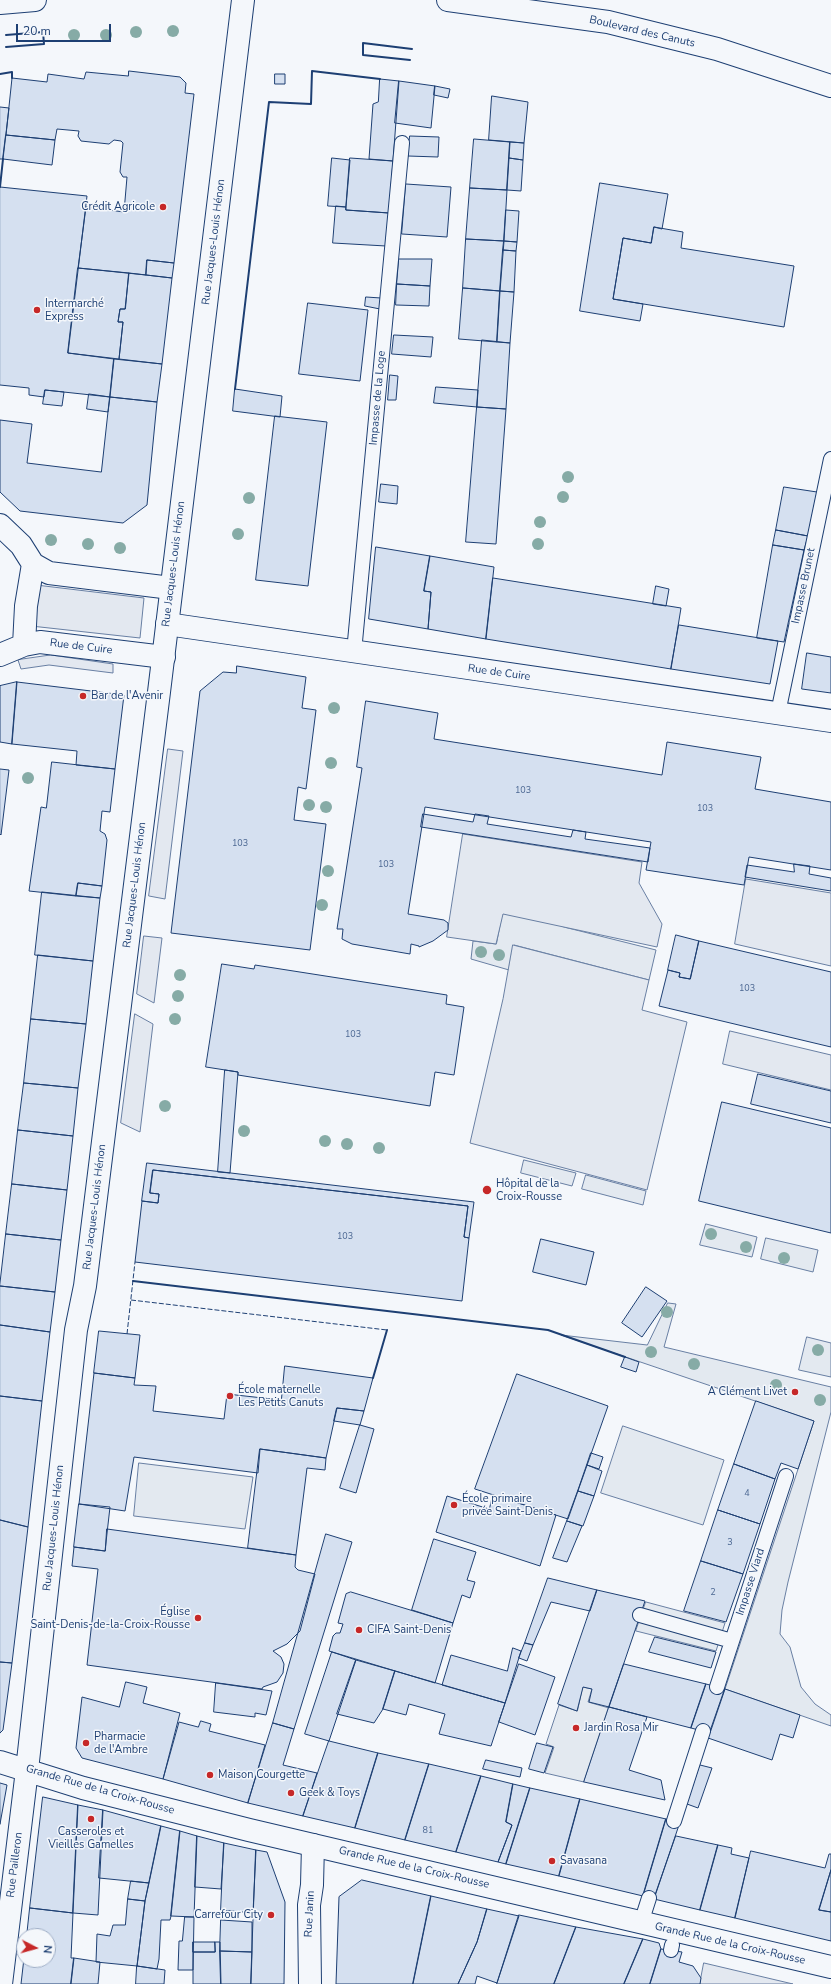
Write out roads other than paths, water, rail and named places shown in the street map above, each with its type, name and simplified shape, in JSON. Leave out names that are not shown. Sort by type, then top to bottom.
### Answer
[{"type":"street","points":[[0,3],[35,0]]},
{"type":"street","name":"Rue Jacques-Louis Hénon","points":[[27,1770],[76,1330],[85,1286],[164,657],[242,0]]},
{"type":"street","name":"Boulevard des Canuts","points":[[448,0],[608,22],[717,49],[831,86]]},
{"type":"street","points":[[0,525],[21,545],[33,564],[49,573],[171,588]]},
{"type":"street","points":[[24,645],[27,598],[33,564]]},
{"type":"street","name":"Rue de Cuire","points":[[167,624],[831,721]]},
{"type":"street","name":"Rue de Cuire","points":[[0,654],[24,645],[40,642],[164,657]]},
{"type":"street","name":"Grande Rue de la Croix-Rousse","points":[[0,1762],[90,1790],[313,1845],[831,1967]]},
{"type":"street","name":"Rue Pailleron","points":[[1,1984],[27,1770]]},
{"type":"street","name":"Rue Janin","points":[[310,1984],[309,1905],[312,1885],[313,1845]]},
{"type":"lane","name":"Impasse de la Loge","points":[[354,652],[402,143]]},
{"type":"lane","name":"Impasse Brunet","points":[[778,713],[831,459]]},
{"type":"lane","name":"Impasse Viard","points":[[717,1687],[786,1476]]},
{"type":"lane","points":[[640,1615],[732,1641]]},
{"type":"lane","points":[[674,1821],[703,1731]]},
{"type":"lane","points":[[641,1923],[649,1898]]},
{"type":"place","name":"Crédit Agricole","points":[[163,207]]},
{"type":"place","name":"Intermarché Express","points":[[37,310]]},
{"type":"place","name":"Bar de l'Avenir","points":[[83,696]]},
{"type":"place","name":"Hôpital de la Croix-Rousse","points":[[487,1190]]},
{"type":"place","name":"A Clément Livet","points":[[795,1392]]},
{"type":"place","name":"École maternelle Les Petits Canuts","points":[[230,1396]]},
{"type":"place","name":"École primaire privée Saint-Denis","points":[[454,1505]]},
{"type":"place","name":"Église Saint-Denis-de-la-Croix-Rousse","points":[[198,1618]]},
{"type":"place","name":"CIFA Saint-Denis","points":[[359,1630]]},
{"type":"place","name":"Jardin Rosa Mir","points":[[576,1728]]},
{"type":"place","name":"Pharmacie de l'Ambre","points":[[86,1743]]},
{"type":"place","name":"Maison Courgette","points":[[210,1775]]},
{"type":"place","name":"Geek & Toys","points":[[291,1793]]},
{"type":"place","name":"Casseroles et Vieilles Gamelles","points":[[91,1819]]},
{"type":"place","name":"Savasana","points":[[552,1861]]},
{"type":"place","name":"Carrefour City","points":[[271,1915]]}]
